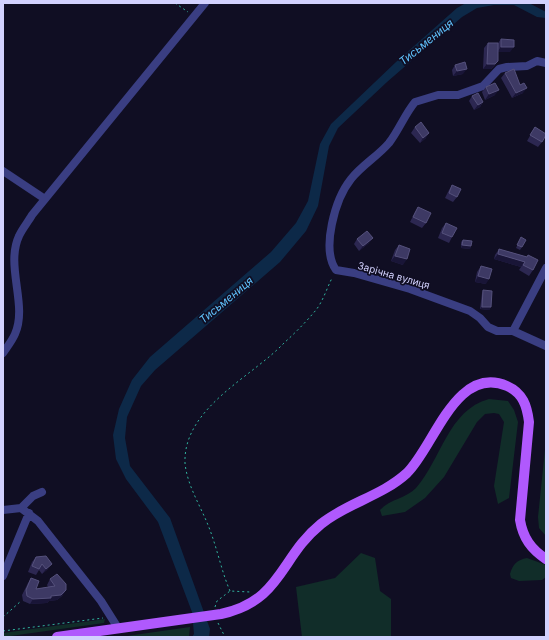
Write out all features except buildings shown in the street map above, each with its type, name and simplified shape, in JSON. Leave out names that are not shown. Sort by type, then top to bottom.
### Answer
[{"type":"main road","points":[[57,637],[220,614],[237,610],[252,603],[264,594],[320,524],[337,513],[380,493],[402,477],[421,457],[451,406],[460,396],[477,385],[489,383],[500,383],[515,390],[523,398],[527,408],[529,422],[520,520],[523,534],[530,546],[546,559]]},
{"type":"street","points":[[3,352],[15,334],[18,325],[18,305],[14,262],[19,236],[45,199],[205,3]]},
{"type":"street","points":[[336,270],[331,264],[329,244],[333,219],[342,195],[351,179],[388,143],[415,102],[438,95],[458,95],[483,86],[499,69],[528,66],[537,61],[546,63]]},
{"type":"street","points":[[3,171],[45,199]]},
{"type":"street","points":[[513,331],[546,268]]},
{"type":"street","name":"Зарічна вулиця","points":[[336,270],[354,273],[417,292],[470,311],[480,318],[488,327],[497,331],[513,331],[546,346]]},
{"type":"street","points":[[21,508],[33,496],[42,492]]},
{"type":"street","points":[[3,510],[21,508],[38,521],[96,594],[118,628]]},
{"type":"street","points":[[3,576],[29,513]]},
{"type":"path","points":[[175,3],[194,16]]},
{"type":"path","points":[[230,591],[222,572],[218,552],[192,488],[186,463],[187,447],[200,416],[283,345],[297,330],[316,309],[336,270]]},
{"type":"path","points":[[3,617],[21,601]]},
{"type":"path","points":[[3,632],[111,617]]},
{"type":"green space","points":[[489,399],[508,401],[514,410],[518,422],[509,498],[498,504],[494,486],[504,422],[499,414],[485,414],[477,422],[444,477],[425,498],[405,512],[382,516],[380,510],[384,506],[408,494],[416,488],[425,477],[446,437],[464,414],[475,405]]},
{"type":"green space","points":[[546,440],[546,536],[539,528],[538,517]]},
{"type":"green space","points":[[361,553],[375,558],[380,591],[391,599],[391,637],[302,637],[296,587],[335,578]]},
{"type":"green space","points":[[527,558],[546,565],[546,577],[542,580],[519,581],[511,578],[510,574],[514,565],[518,561]]},
{"type":"green space","points":[[105,619],[104,623],[3,637],[3,633]]},
{"type":"green space","points":[[190,627],[189,637],[120,637]]},
{"type":"water","name":"Тисьмениця","points":[[466,3],[529,3],[546,12],[546,18],[537,17],[514,5],[494,5],[477,8],[462,17],[387,82],[338,128],[329,146],[318,206],[306,231],[280,262],[155,370],[141,386],[127,417],[125,438],[130,466],[170,518],[210,629],[209,637],[192,637],[194,634],[192,612],[158,522],[126,479],[116,459],[113,435],[119,409],[132,380],[150,357],[271,252],[296,223],[308,201],[320,144],[331,124],[396,62],[457,8]]}]
